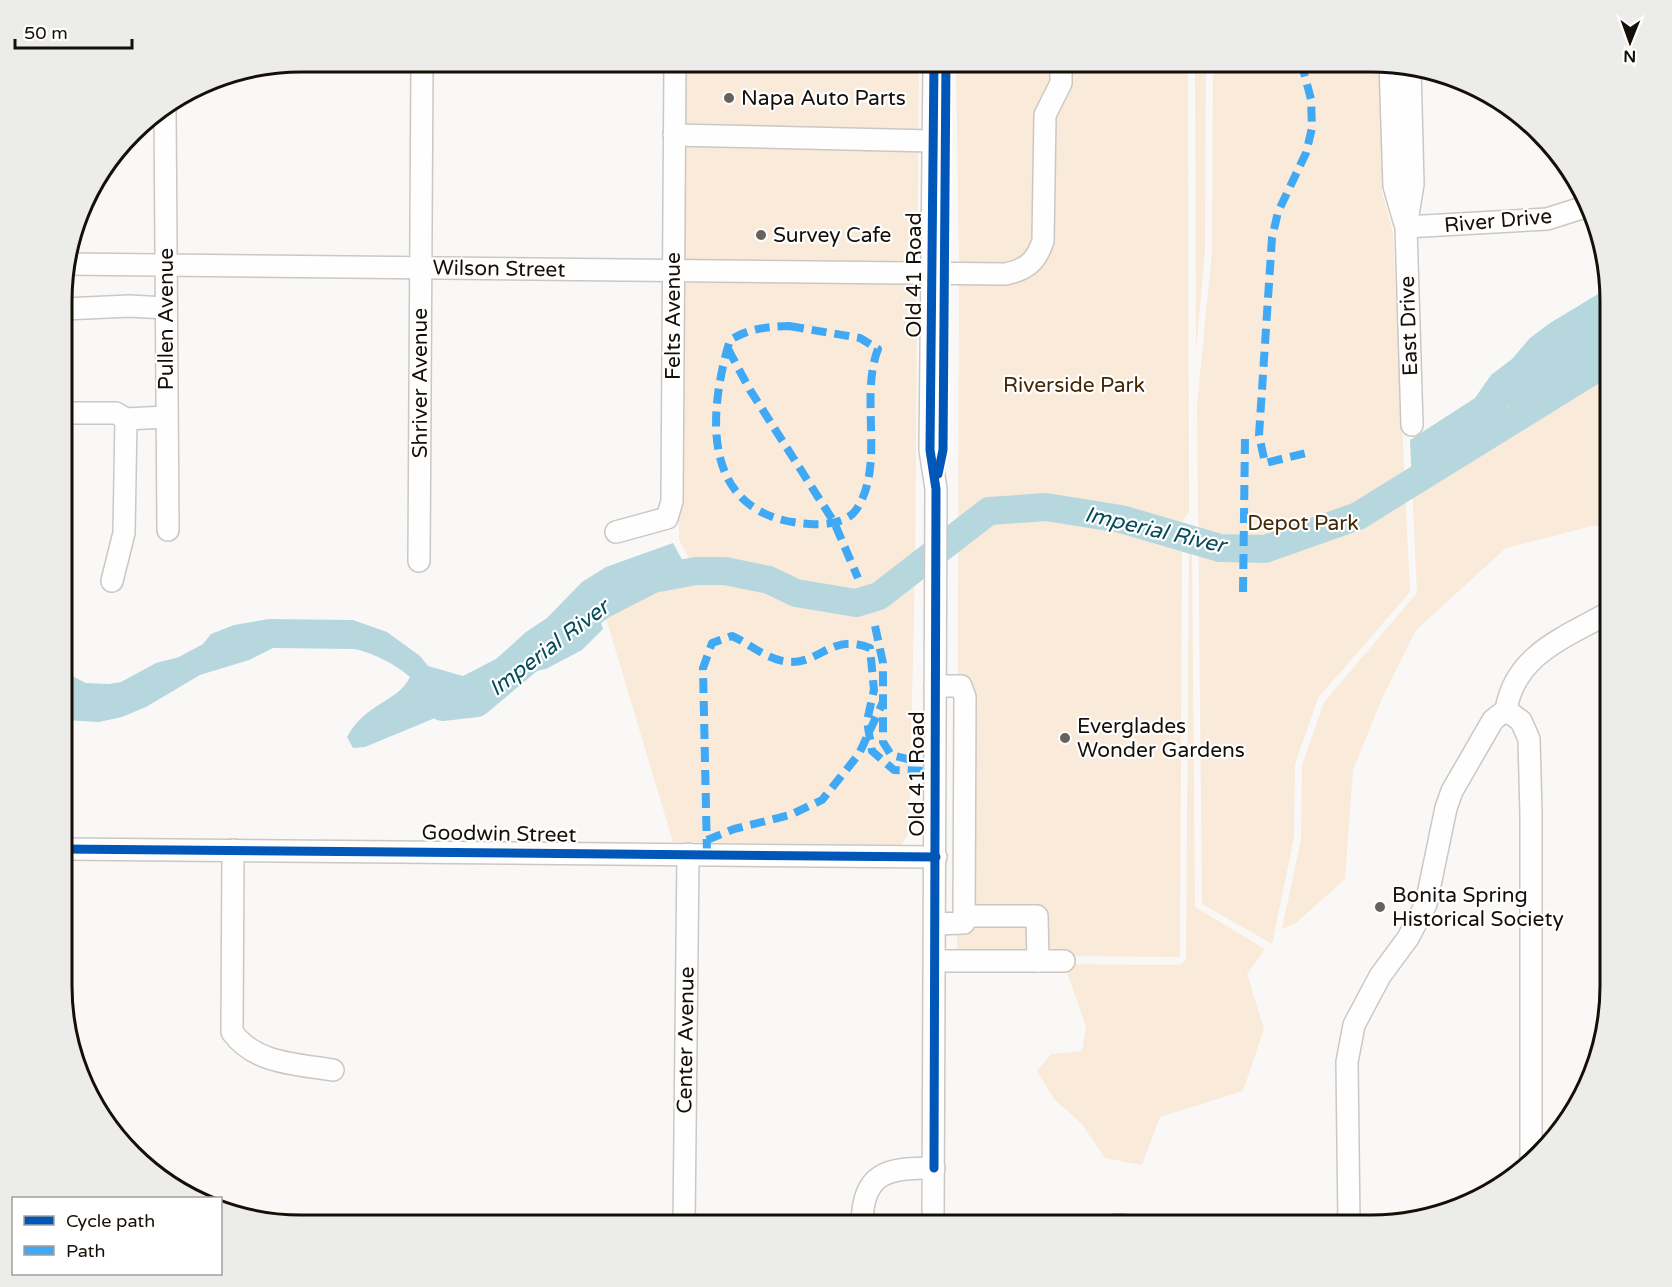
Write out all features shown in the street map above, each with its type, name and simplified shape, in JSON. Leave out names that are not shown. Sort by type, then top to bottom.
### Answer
[{"type":"street","name":"Shriver Avenue","points":[[419,561],[422,72]]},
{"type":"street","name":"Felts Avenue","points":[[616,532],[667,518],[672,501],[675,72]]},
{"type":"street","name":"Old 41 Road","points":[[934,72],[933,141],[939,275]]},
{"type":"street","name":"Old 41 Road","points":[[933,1215],[936,489],[930,450],[946,72]]},
{"type":"street","name":"Wilson Street","points":[[75,264],[673,273],[939,275],[1012,273],[1029,266],[1038,255],[1043,241],[1045,115],[1061,83],[1061,72]]},
{"type":"street","name":"East Drive","points":[[1390,73],[1394,186],[1406,228]]},
{"type":"street","name":"East Drive","points":[[1410,75],[1413,184],[1406,228],[1412,425]]},
{"type":"street","name":"Pullen Avenue","points":[[165,116],[168,530]]},
{"type":"street","points":[[674,135],[933,141]]},
{"type":"street","name":"River Drive","points":[[1406,228],[1547,219],[1581,208]]},
{"type":"street","points":[[72,309],[129,306],[166,308]]},
{"type":"street","points":[[73,413],[116,413],[126,419],[166,417]]},
{"type":"street","points":[[112,580],[124,533],[126,419]]},
{"type":"street","points":[[1349,1215],[1347,1062],[1354,1025],[1380,976],[1408,938],[1426,904],[1446,808],[1452,791],[1493,720],[1506,710],[1509,692],[1518,675],[1529,663],[1562,639],[1600,618]]},
{"type":"street","points":[[935,686],[961,686],[965,697],[964,923],[935,924]]},
{"type":"street","points":[[1506,710],[1521,721],[1528,739],[1531,814],[1531,1150]]},
{"type":"street","name":"Goodwin Street","points":[[72,849],[936,857]]},
{"type":"street","points":[[233,850],[232,1032],[242,1046],[258,1055],[333,1070]]},
{"type":"street","name":"Center Avenue","points":[[684,1215],[688,854]]},
{"type":"street","points":[[964,916],[1037,916],[1038,961]]},
{"type":"street","points":[[935,962],[1064,961]]},
{"type":"street","points":[[863,1215],[864,1197],[868,1186],[875,1179],[899,1168],[934,1168]]},
{"type":"street","name":"Old 41 Road","points":[[934,1168],[940,1215]]},
{"type":"green space","points":[[679,72],[919,72],[915,569],[909,833],[901,845],[673,842],[602,605],[653,579],[696,571],[679,540]]},
{"type":"green space","name":"Riverside Park","points":[[956,72],[1188,72],[1189,512],[1174,534],[1182,537],[1180,957],[957,955],[959,264]]},
{"type":"green space","points":[[1195,72],[1206,72],[1205,251],[1196,351]]},
{"type":"green space","name":"Depot Park","points":[[1213,72],[1381,72],[1382,192],[1393,233],[1410,592],[1318,698],[1295,764],[1294,838],[1272,944],[1202,904],[1197,405],[1212,251]]},
{"type":"green space","points":[[1600,375],[1600,526],[1592,526],[1506,548],[1416,630],[1381,701],[1353,770],[1345,879],[1296,923],[1282,929],[1301,839],[1302,765],[1324,702],[1417,593],[1412,485],[1457,450],[1494,439],[1500,416],[1508,406],[1531,399],[1552,383],[1575,377]]},
{"type":"green space","points":[[1189,546],[1192,546],[1195,907],[1265,949],[1247,974],[1264,1029],[1243,1091],[1160,1117],[1142,1165],[1105,1158],[1081,1123],[1054,1099],[1037,1071],[1051,1054],[1082,1051],[1086,1027],[1066,969],[1056,964],[1180,965],[1186,960]]},
{"type":"water","points":[[1600,293],[1600,376],[1574,376],[1551,383],[1531,400],[1508,406],[1500,416],[1494,439],[1457,450],[1412,485],[1410,440],[1475,398],[1491,375],[1512,359],[1530,338]]},
{"type":"water","points":[[673,543],[685,565],[650,572],[598,599],[595,605],[603,629],[582,650],[546,669],[511,676],[460,713],[449,718],[435,718],[365,747],[353,748],[347,737],[354,726],[398,692],[410,677],[384,660],[354,649],[273,648],[249,660],[200,675],[146,707],[122,717],[99,722],[72,720],[72,675],[86,683],[121,682],[156,663],[179,657],[203,644],[211,634],[234,625],[269,619],[353,620],[387,632],[420,656],[428,666],[463,676],[496,659],[526,632],[547,618],[582,582],[606,567]]},
{"type":"waterway","name":"Imperial River","points":[[567,631],[602,605],[653,579],[696,571],[725,571],[769,580],[796,593],[856,603],[879,596],[989,511],[1046,507],[1121,519],[1220,548],[1265,549],[1358,516],[1600,366]]},
{"type":"waterway","name":"Imperial River","points":[[437,703],[442,707],[477,703],[532,657]]},
{"type":"marked path","points":[[1304,72],[1311,99],[1312,128],[1306,153],[1278,212],[1272,238],[1259,435],[1265,463],[1306,453]]},
{"type":"marked path","points":[[789,326],[860,338],[878,349],[871,389],[871,453],[865,492],[856,510],[847,518],[835,522],[810,524],[775,518],[749,504],[731,484],[720,459],[716,431],[717,401],[730,340],[758,329],[789,326]]},
{"type":"marked path","points":[[728,349],[750,390],[834,522],[858,578]]},
{"type":"marked path","points":[[1243,592],[1245,439]]},
{"type":"marked path","points":[[875,626],[883,663],[883,742],[891,755],[916,761]]},
{"type":"marked path","points":[[707,854],[703,668],[712,643],[732,636],[767,656],[791,662],[802,661],[846,644],[857,644],[870,648],[874,690],[867,721],[872,751],[894,770],[935,771]]},
{"type":"marked path","points":[[707,840],[734,829],[790,815],[822,800],[859,754],[883,702]]},
{"type":"cycle path","points":[[934,72],[930,450],[936,489],[934,1168]]},
{"type":"cycle path","points":[[938,474],[943,450],[946,72]]},
{"type":"cycle path","points":[[72,849],[936,857]]},
{"type":"place","name":"Napa Auto Parts","points":[[729,98]]},
{"type":"place","name":"Survey Cafe","points":[[761,235]]},
{"type":"place","name":"Everglades Wonder Gardens","points":[[1065,738]]},
{"type":"place","name":"Bonita Spring Historical Society","points":[[1380,907]]}]
